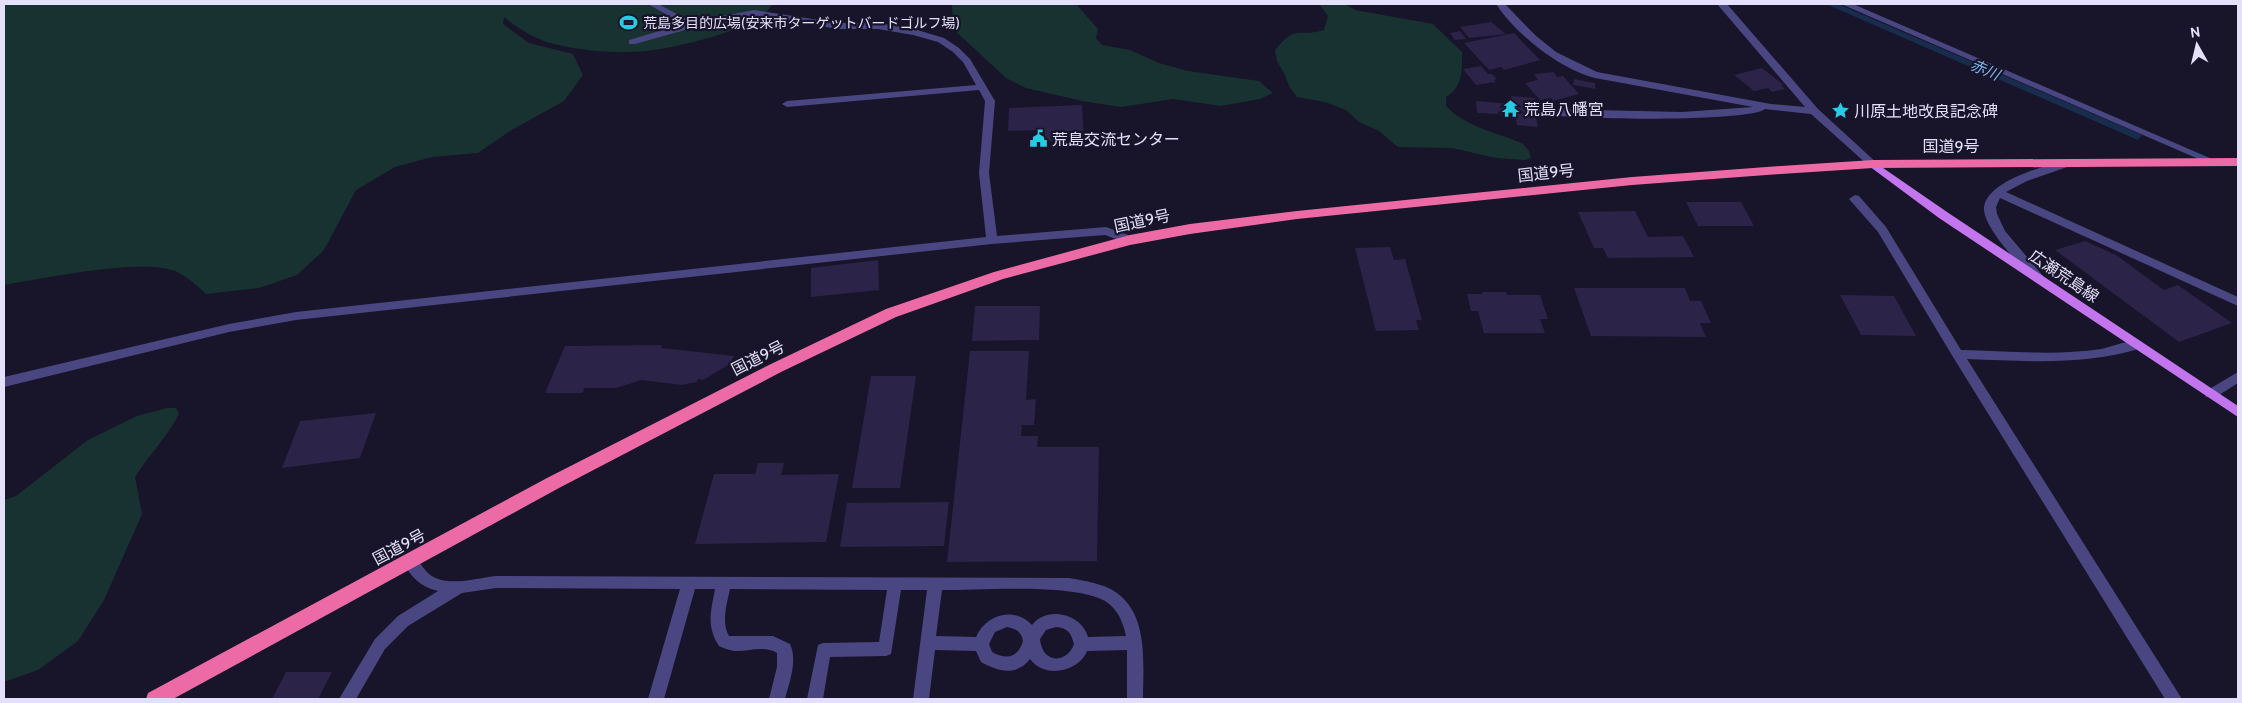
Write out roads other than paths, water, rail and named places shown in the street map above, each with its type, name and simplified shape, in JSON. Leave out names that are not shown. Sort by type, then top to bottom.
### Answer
[{"type":"highway","name":"国道9号","points":[[155,699],[553,483],[776,368],[891,313],[999,275],[1130,240],[1190,229],[1289,216],[1632,181],[1873,164],[2238,162]]},
{"type":"main road","name":"広瀬荒島線","points":[[1873,164],[1943,215],[2238,412]]},
{"type":"street","points":[[652,4],[691,25]]},
{"type":"street","points":[[1500,4],[1546,51],[1595,75],[1771,107],[1814,111]]},
{"type":"street","points":[[1722,4],[1814,111],[1873,164]]},
{"type":"street","points":[[1846,4],[2214,162]]},
{"type":"street","points":[[632,42],[691,25],[754,13],[810,23],[839,26],[878,26],[914,32],[941,40],[956,50],[967,62],[990,101],[984,173],[992,240]]},
{"type":"street","points":[[787,104],[983,87]]},
{"type":"street","points":[[1548,112],[1595,114],[1730,113],[1771,107]]},
{"type":"street","points":[[2041,281],[2017,254],[1992,218],[1990,208],[1994,197],[1998,193],[2029,176],[2069,163]]},
{"type":"street","points":[[1998,193],[2238,302]]},
{"type":"street","points":[[1855,199],[1882,230],[1957,354],[2174,699]]},
{"type":"street","points":[[4,382],[229,328],[296,316],[992,240],[1106,230],[1130,240]]},
{"type":"street","points":[[1957,354],[2087,356],[2115,353],[2138,345]]},
{"type":"street","points":[[2211,394],[2238,377]]},
{"type":"street","points":[[410,561],[423,580],[436,586],[460,588],[496,582],[1070,584],[1089,587],[1114,599],[1124,608],[1131,620],[1134,643],[1135,699]]},
{"type":"street","points":[[656,699],[689,583]]},
{"type":"street","points":[[724,583],[717,609],[716,622],[721,638],[728,644],[740,645],[772,642],[784,649],[785,667],[777,699]]},
{"type":"street","points":[[815,699],[823,650],[886,649],[895,583]]},
{"type":"street","points":[[921,699],[935,584]]},
{"type":"street","points":[[347,699],[380,644],[397,627],[430,603],[460,588]]},
{"type":"street","points":[[981,644],[986,630],[1006,620],[1022,624],[1028,629],[1031,643],[1036,657],[1050,665],[1068,663],[1080,651],[1082,644],[1077,629],[1071,624],[1056,620],[1048,622],[1036,630],[1031,643],[1029,651],[1024,658],[1008,665],[992,662],[986,657],[981,644]]},
{"type":"street","points":[[928,643],[981,644]]},
{"type":"street","points":[[1082,644],[1134,643]]},
{"type":"water","name":"赤川","points":[[1826,4],[1838,4],[2142,135],[2138,140]]},
{"type":"place","name":"荒島多目的広場(安来市ターゲットバードゴルフ場)","points":[[629,23]]},
{"type":"place","name":"荒島八幡宮","points":[[1510,109]]},
{"type":"place","name":"川原土地改良記念碑","points":[[1840,111]]},
{"type":"place","name":"荒島交流センター","points":[[1038,139]]}]
